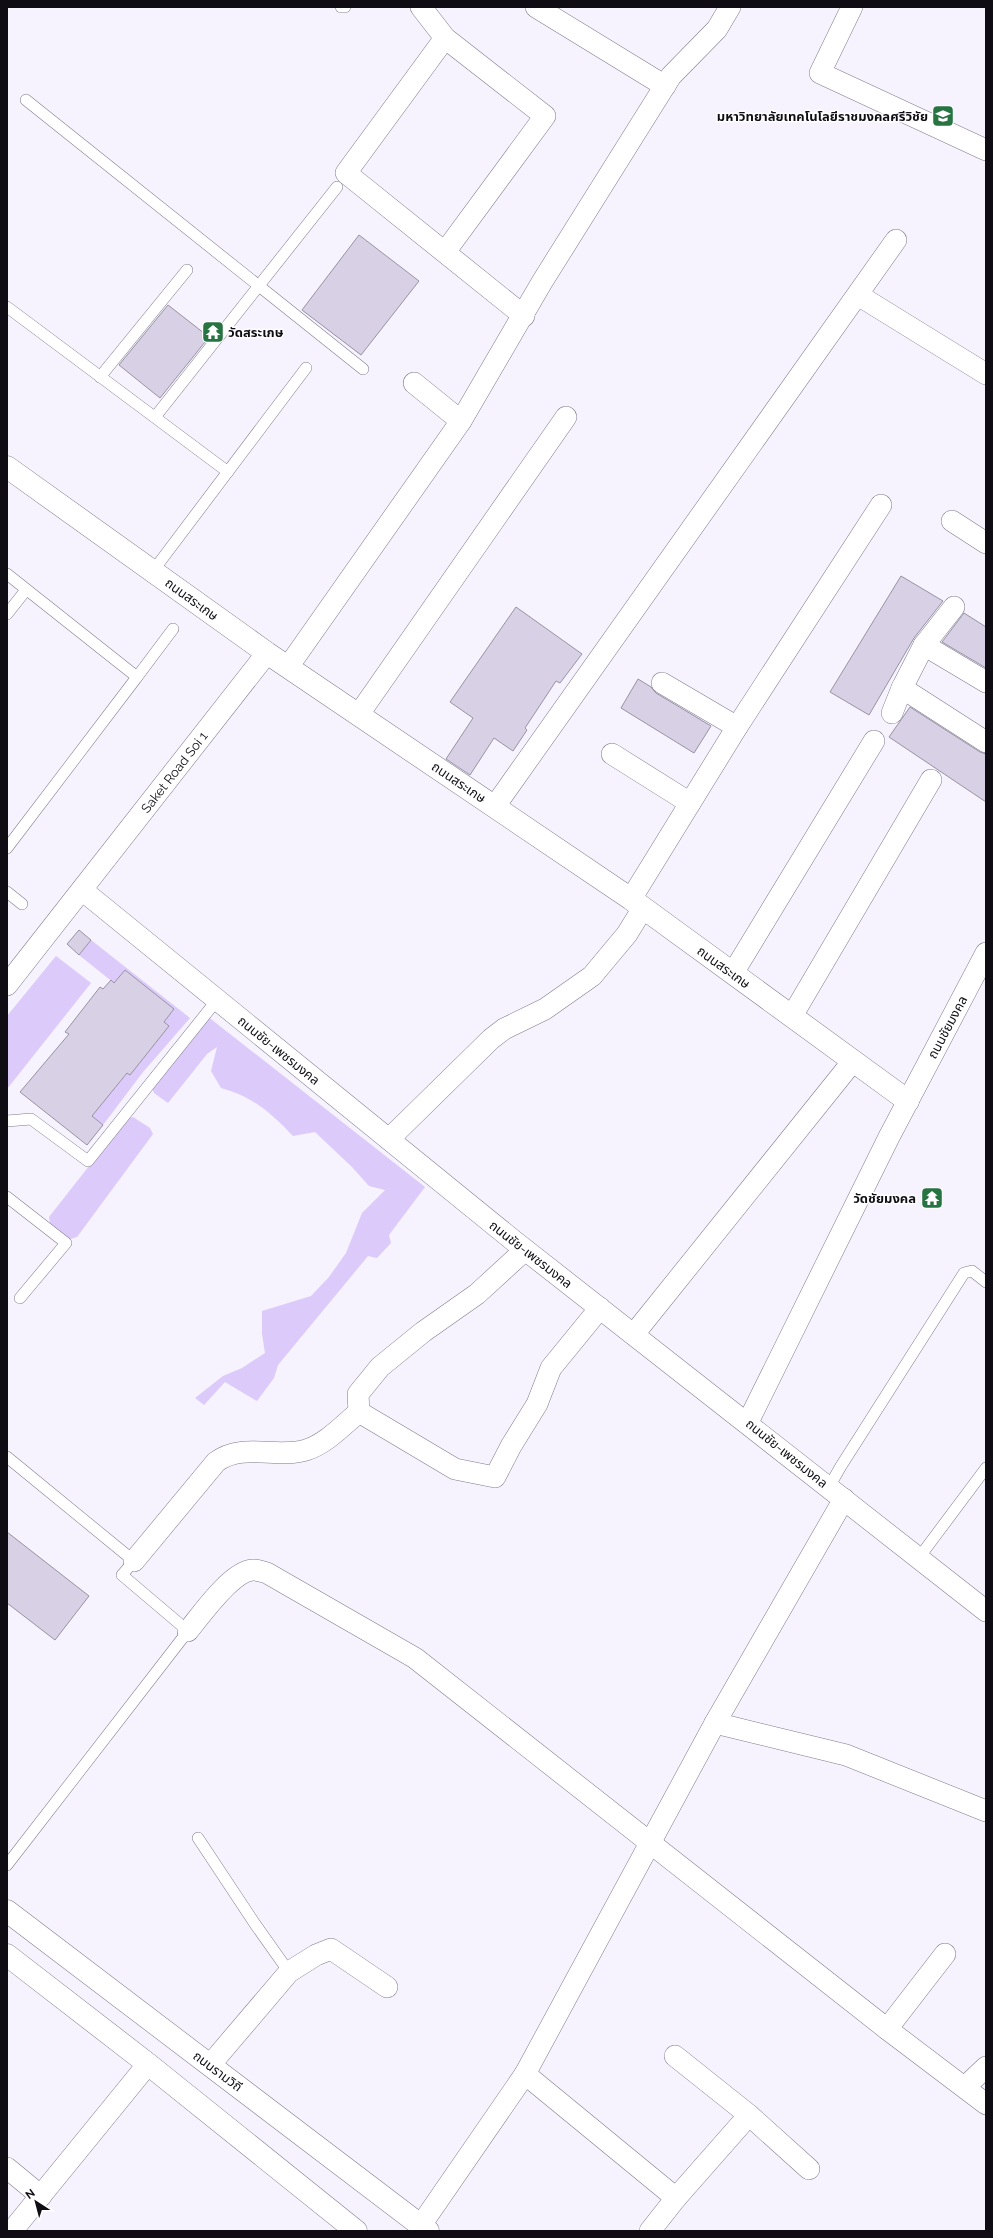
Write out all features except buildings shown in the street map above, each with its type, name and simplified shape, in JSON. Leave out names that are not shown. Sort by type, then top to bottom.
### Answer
[{"type":"street","points":[[421,7],[445,38],[545,116],[444,252]]},
{"type":"street","points":[[536,7],[665,86]]},
{"type":"street","points":[[288,667],[461,421],[524,316],[542,282],[671,76],[717,29],[730,7]]},
{"type":"street","points":[[852,7],[820,73],[986,150]]},
{"type":"street","points":[[445,38],[346,173],[524,316]]},
{"type":"street","points":[[495,806],[858,296],[896,240]]},
{"type":"street","points":[[858,296],[986,374]]},
{"type":"street","points":[[414,383],[461,421]]},
{"type":"street","points":[[358,714],[566,417]]},
{"type":"street","name":"ถนนสระเกษ","points":[[7,467],[267,653],[495,806],[637,904],[908,1101]]},
{"type":"street","points":[[389,1139],[491,1039],[504,1029],[545,1009],[592,976],[623,940],[637,904],[690,803],[737,727],[881,505]]},
{"type":"street","points":[[952,521],[986,543]]},
{"type":"street","points":[[892,713],[902,688],[924,645],[954,607]]},
{"type":"street","points":[[924,645],[986,682]]},
{"type":"street","name":"Saket Road Soi 1","points":[[7,985],[267,653]]},
{"type":"street","points":[[662,683],[737,727]]},
{"type":"street","points":[[902,688],[986,742]]},
{"type":"street","points":[[733,974],[874,741]]},
{"type":"street","points":[[612,754],[690,803]]},
{"type":"street","points":[[792,1016],[931,780]]},
{"type":"street","name":"ถนนชัย-เพชรมงคล","points":[[82,890],[525,1250],[748,1422],[986,1611]]},
{"type":"street","name":"ถนนชัยมงคล","points":[[748,1422],[908,1101],[986,953]]},
{"type":"street","points":[[634,1334],[853,1061]]},
{"type":"street","points":[[359,1412],[358,1394],[380,1367],[423,1332],[477,1294],[525,1250]]},
{"type":"street","points":[[359,1412],[455,1468],[495,1477],[511,1446],[537,1404],[551,1368],[600,1308]]},
{"type":"street","points":[[134,1561],[216,1462],[225,1455],[236,1452],[306,1450],[324,1441],[359,1412]]},
{"type":"street","points":[[425,2228],[525,2074],[715,1723],[836,1493]]},
{"type":"street","points":[[188,1631],[239,1575],[251,1570],[267,1573],[415,1658],[887,2029],[986,2104]]},
{"type":"street","points":[[715,1723],[846,1755],[986,1811]]},
{"type":"street","name":"ถนนรามวิถี","points":[[7,1911],[425,2228]]},
{"type":"street","points":[[210,2065],[289,1972],[331,1949],[387,1987]]},
{"type":"street","points":[[7,1954],[148,2064],[356,2231]]},
{"type":"street","points":[[887,2029],[945,1954]]},
{"type":"street","points":[[675,2056],[749,2115],[809,2169]]},
{"type":"street","points":[[12,2231],[148,2064]]},
{"type":"street","points":[[965,2087],[986,2067]]},
{"type":"street","points":[[525,2074],[676,2198]]},
{"type":"street","points":[[650,2231],[676,2198],[749,2115]]},
{"type":"street","points":[[7,2168],[41,2196]]},
{"type":"lane","points":[[26,100],[363,369]]},
{"type":"lane","points":[[155,417],[337,187]]},
{"type":"lane","points":[[100,377],[187,270]]},
{"type":"lane","points":[[7,307],[228,472]]},
{"type":"lane","points":[[153,571],[306,368]]},
{"type":"lane","points":[[7,574],[137,677]]},
{"type":"lane","points":[[7,614],[26,590]]},
{"type":"lane","points":[[7,848],[173,629]]},
{"type":"lane","points":[[7,892],[22,904]]},
{"type":"lane","points":[[7,1121],[31,1119],[88,1161],[217,1000]]},
{"type":"lane","points":[[7,1197],[66,1243],[20,1298]]},
{"type":"lane","points":[[836,1493],[841,1466],[964,1273],[972,1271],[986,1282]]},
{"type":"lane","points":[[7,1457],[134,1561],[122,1575],[188,1631],[7,1865]]},
{"type":"lane","points":[[918,1558],[986,1468]]},
{"type":"lane","points":[[198,1838],[234,1894],[289,1972]]},
{"type":"shaded area","points":[[91,940],[190,1018],[143,1072],[103,1125],[87,1112],[104,1091],[109,1095],[127,1073],[130,1075],[169,1026],[164,1022],[174,1009],[125,970],[114,983],[79,955]]},
{"type":"shaded area","points":[[56,956],[91,983],[7,1089],[7,1016]]},
{"type":"shaded area","points":[[207,1016],[425,1187],[389,1235],[391,1243],[377,1258],[368,1256],[278,1365],[274,1378],[257,1401],[225,1382],[204,1405],[195,1398],[223,1376],[242,1368],[265,1353],[262,1334],[262,1311],[311,1296],[329,1277],[346,1253],[362,1213],[385,1190],[369,1186],[352,1167],[315,1132],[293,1136],[260,1106],[232,1091],[221,1088],[211,1071],[217,1047],[207,1054],[168,1103],[154,1093],[152,1088]]},
{"type":"shaded area","points":[[133,1117],[150,1128],[153,1134],[77,1237],[70,1239],[50,1223],[49,1217],[126,1119]]},
{"type":"place","name":"มหาวิทยาลัยเทคโนโลยีราชมงคลศรีวิชัย","points":[[943,116]]},
{"type":"place","name":"วัดสระเกษ","points":[[213,332]]},
{"type":"place","name":"วัดชัยมงคล","points":[[932,1198]]}]
